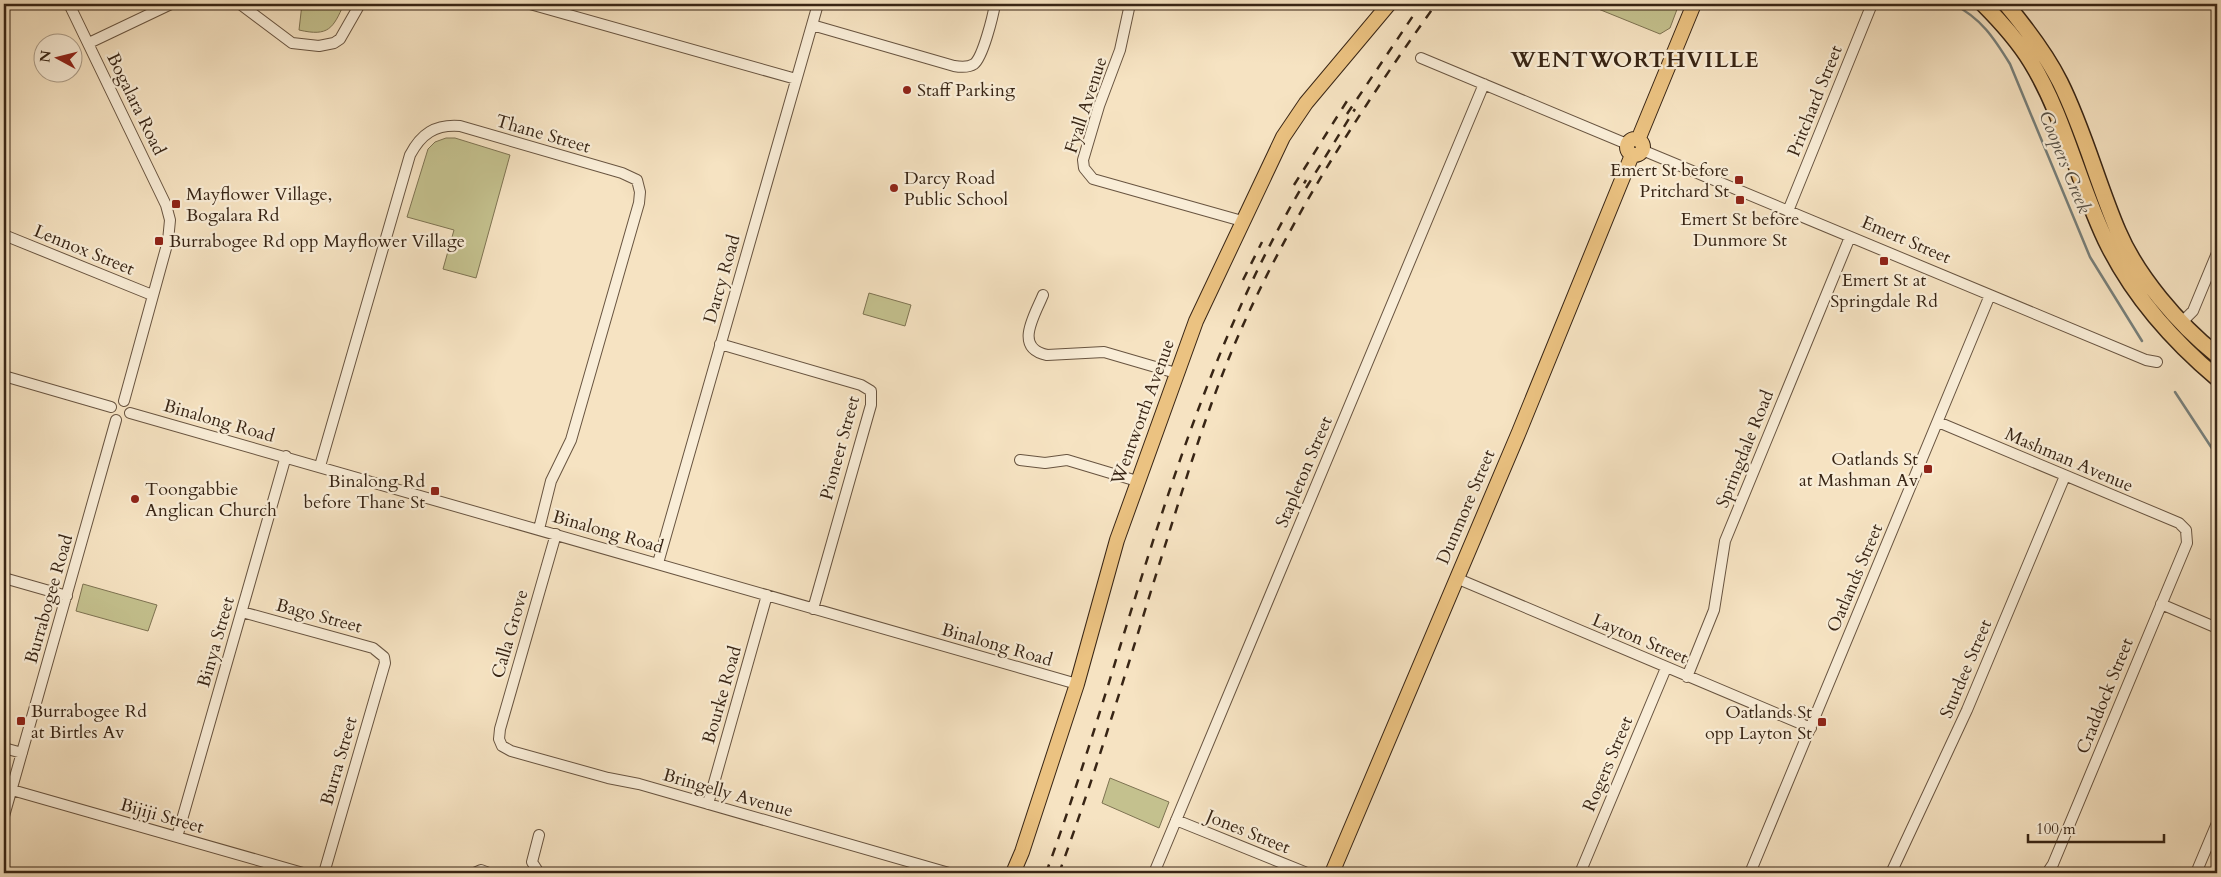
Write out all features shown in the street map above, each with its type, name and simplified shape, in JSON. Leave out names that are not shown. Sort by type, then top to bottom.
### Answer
[{"type":"highway","points":[[1983,4],[2021,48],[2046,90],[2095,216],[2109,247],[2128,280],[2177,342],[2217,378]]},
{"type":"highway","points":[[2006,4],[2044,55],[2060,83],[2119,234],[2161,298],[2182,322],[2217,355]]},
{"type":"main road","name":"Wentworth Avenue","points":[[1013,873],[1025,843],[1077,684],[1117,540],[1196,321],[1271,160],[1298,113],[1389,4]]},
{"type":"main road","name":"Dunmore Street","points":[[1330,873],[1456,578],[1694,4]]},
{"type":"street","name":"Bogalara Road","points":[[69,4],[166,205],[170,220],[170,233],[152,295]]},
{"type":"street","points":[[88,43],[172,4]]},
{"type":"street","points":[[240,4],[292,43],[319,46],[334,43],[340,39],[360,4]]},
{"type":"street","points":[[530,4],[796,79]]},
{"type":"street","name":"Darcy Road","points":[[658,563],[818,4]]},
{"type":"street","points":[[812,25],[938,62],[964,67],[973,65],[980,57],[995,4]]},
{"type":"street","name":"Fyall Avenue","points":[[1130,4],[1120,50],[1099,106],[1083,160],[1084,168],[1094,179],[1242,221]]},
{"type":"street","name":"Pritchard Street","points":[[1788,211],[1872,4]]},
{"type":"street","name":"Emert Street","points":[[1421,58],[2146,360],[2157,362]]},
{"type":"street","name":"Stapleton Street","points":[[1154,873],[1484,84]]},
{"type":"street","name":"Thane Street","points":[[320,466],[410,155],[425,133],[437,127],[448,125],[468,129],[622,173],[637,180],[640,192],[639,203],[571,440],[551,481],[540,529]]},
{"type":"street","name":"Lennox Street","points":[[4,235],[152,295]]},
{"type":"street","name":"Springdale Road","points":[[1687,677],[1714,610],[1725,540],[1850,237]]},
{"type":"street","points":[[2182,322],[2193,311],[2217,253]]},
{"type":"street","points":[[124,401],[152,295]]},
{"type":"street","points":[[1043,295],[1028,335],[1032,348],[1038,353],[1047,355],[1104,352],[1176,373]]},
{"type":"street","name":"Oatlands Street","points":[[1750,873],[1990,295]]},
{"type":"street","name":"Pioneer Street","points":[[720,344],[862,385],[871,391],[871,405],[813,609]]},
{"type":"street","points":[[4,376],[111,407]]},
{"type":"street","points":[[116,401],[124,401],[128,404],[130,413],[125,419],[116,420],[111,414],[111,407],[116,401]]},
{"type":"street","name":"Binalong Road","points":[[130,413],[286,456],[1077,684]]},
{"type":"street","name":"Burrabogee Road","points":[[4,816],[116,420]]},
{"type":"street","name":"Mashman Avenue","points":[[1938,422],[2179,523],[2186,530]]},
{"type":"street","name":"Binya Street","points":[[177,837],[286,456]]},
{"type":"street","points":[[1020,460],[1045,463],[1067,460],[1137,481]]},
{"type":"street","name":"Sturdee Street","points":[[1891,873],[1967,710],[2065,476]]},
{"type":"street","name":"Craddock Street","points":[[2047,873],[2053,864],[2187,543],[2186,530]]},
{"type":"street","name":"Calla Grove","points":[[500,743],[500,729],[556,534]]},
{"type":"street","points":[[4,578],[67,596]]},
{"type":"street","name":"Layton Street","points":[[1456,578],[1811,728]]},
{"type":"street","name":"Bourke Road","points":[[708,804],[767,595]]},
{"type":"street","points":[[2161,604],[2217,628]]},
{"type":"street","name":"Bago Street","points":[[242,612],[373,648],[384,657]]},
{"type":"street","name":"Burra Street","points":[[324,873],[384,663],[384,657]]},
{"type":"street","name":"Rogers Street","points":[[1580,873],[1666,668]]},
{"type":"street","name":"Bringelly Avenue","points":[[500,743],[511,751],[708,804],[949,873]]},
{"type":"street","points":[[4,748],[22,753]]},
{"type":"street","name":"Bijiji Street","points":[[12,790],[303,873]]},
{"type":"street","name":"Jones Street","points":[[1176,820],[1307,873]]},
{"type":"street","points":[[2196,873],[2216,829]]},
{"type":"street","points":[[539,835],[532,862],[539,873]]},
{"type":"street","points":[[474,873],[481,870],[489,873]]},
{"type":"shaded area","points":[[302,4],[344,4],[337,19],[329,29],[309,32],[299,30]]},
{"type":"shaded area","points":[[1586,4],[1679,4],[1670,28],[1660,34]]},
{"type":"shaded area","points":[[446,138],[455,138],[510,155],[476,278],[443,269],[454,230],[407,217],[428,149],[435,142]]},
{"type":"shaded area","points":[[869,293],[911,305],[905,326],[863,314]]},
{"type":"shaded area","points":[[83,584],[157,605],[148,631],[76,611]]},
{"type":"shaded area","points":[[1110,778],[1169,802],[1159,828],[1102,803]]},
{"type":"waterway","name":"Coopers Creek","points":[[1953,4],[1979,22],[2010,64],[2090,257],[2142,341]]},
{"type":"waterway","name":"Coopers Creek","points":[[2175,392],[2217,456]]},
{"type":"railway","points":[[1347,114],[1421,4]]},
{"type":"railway","points":[[1059,873],[1100,753],[1197,444],[1236,341],[1278,253],[1327,167],[1380,84],[1436,4]]},
{"type":"railway","points":[[1294,185],[1347,101]]},
{"type":"railway","points":[[1306,188],[1355,109]]},
{"type":"railway","points":[[1046,873],[1190,432],[1223,346],[1262,262],[1306,180]]},
{"type":"railway","points":[[1243,280],[1262,242]]},
{"type":"place","name":"Staff Parking","points":[[907,90]]},
{"type":"place","name":"Emert St before Pritchard St","points":[[1739,180]]},
{"type":"place","name":"Darcy Road Public School","points":[[894,188]]},
{"type":"place","name":"Emert St before Dunmore St","points":[[1740,200]]},
{"type":"place","name":"Mayflower Village, Bogalara Rd","points":[[176,204]]},
{"type":"place","name":"Burrabogee Rd opp Mayflower Village","points":[[159,241]]},
{"type":"place","name":"Emert St at Springdale Rd","points":[[1884,261]]},
{"type":"place","name":"Oatlands St at Mashman Av","points":[[1928,469]]},
{"type":"place","name":"Binalong Rd before Thane St","points":[[435,491]]},
{"type":"place","name":"Toongabbie Anglican Church","points":[[135,499]]},
{"type":"place","name":"Burrabogee Rd at Birtles Av","points":[[21,721]]},
{"type":"place","name":"Oatlands St opp Layton St","points":[[1822,722]]},
{"type":"district","name":"WENTWORTHVILLE","points":[[1635,60]]}]
